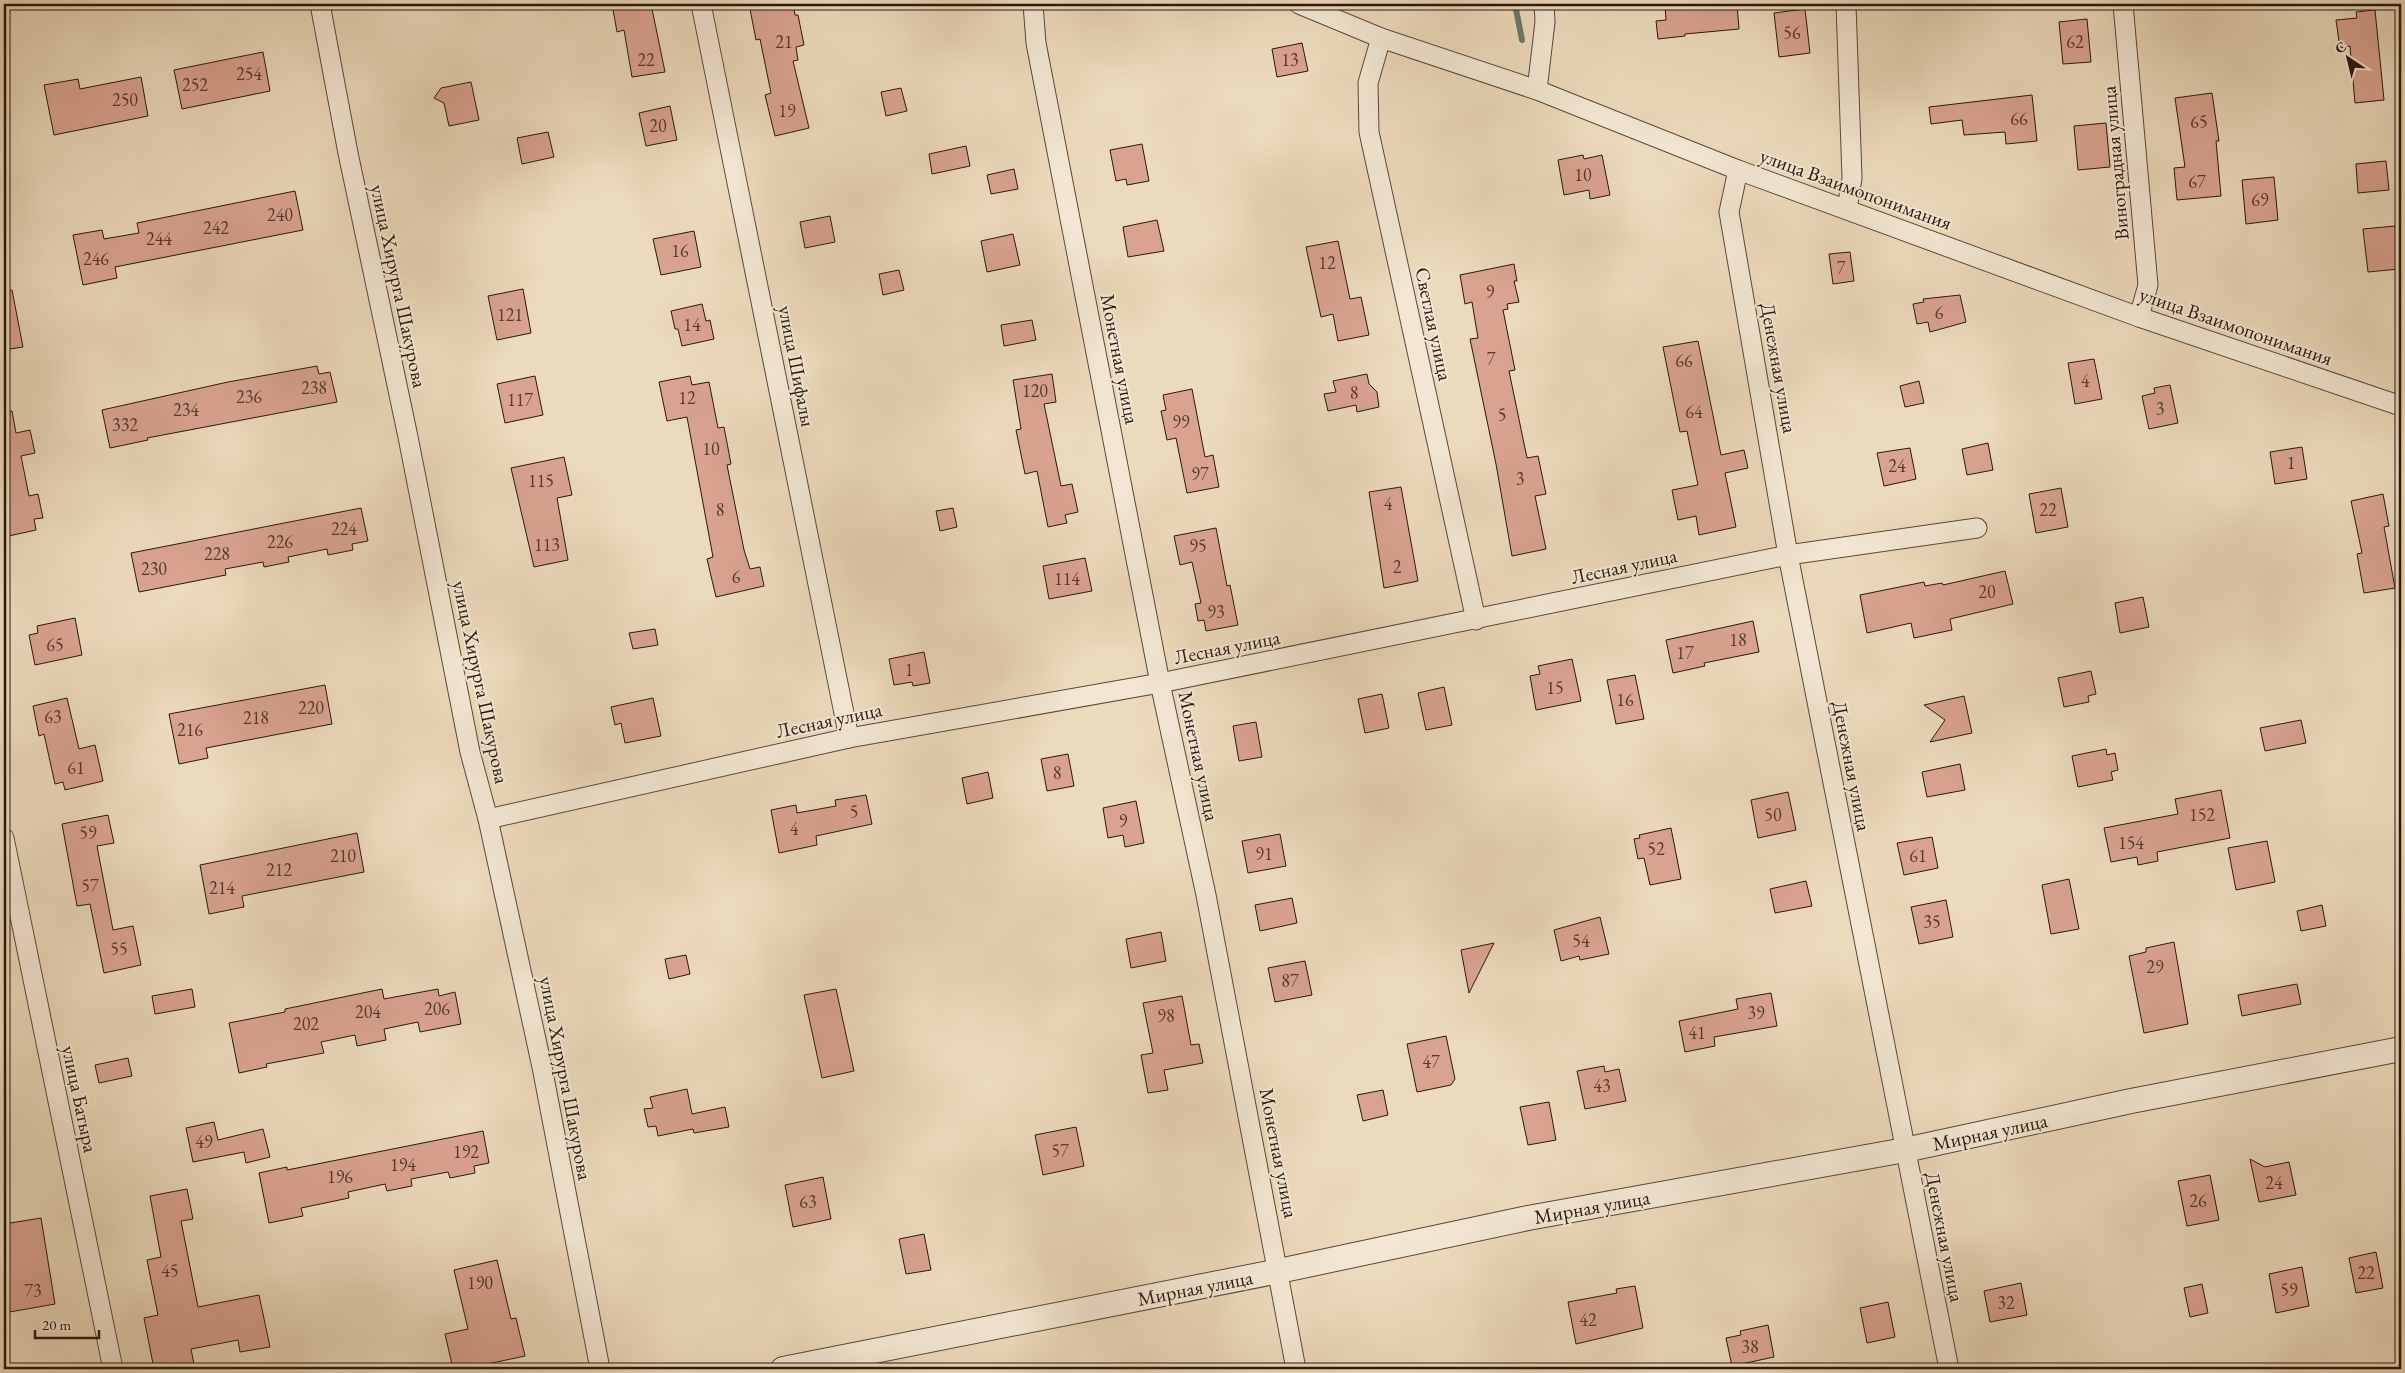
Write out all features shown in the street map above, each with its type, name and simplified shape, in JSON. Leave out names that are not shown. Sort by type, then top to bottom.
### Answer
[{"type":"street","name":"улица Хирурга Шакурова","points":[[320,4],[346,144],[406,427],[470,752],[488,819],[542,1067],[600,1369]]},
{"type":"street","name":"улица Шифалы","points":[[701,4],[849,738]]},
{"type":"street","name":"Монетная улица","points":[[1033,4],[1036,43],[1160,683],[1206,895],[1279,1271],[1296,1369]]},
{"type":"street","name":"улица Взаимопонимания","points":[[1299,4],[1381,38],[1537,90],[1738,170],[2139,317],[2401,406]]},
{"type":"street","points":[[1537,90],[1545,22],[1544,4]]},
{"type":"street","points":[[1846,4],[1852,178],[1847,209]]},
{"type":"street","name":"Виноградная улица","points":[[2123,4],[2148,285],[2139,317]]},
{"type":"street","name":"Светлая улица","points":[[1381,38],[1368,83],[1369,132],[1476,620]]},
{"type":"street","name":"Денежная улица","points":[[1738,170],[1729,212],[1788,555],[1949,1369]]},
{"type":"street","name":"Лесная улица","points":[[488,819],[849,738],[1160,683],[1788,555],[1977,528]]},
{"type":"street","name":"улица Батыра","points":[[4,838],[12,919],[113,1369]]},
{"type":"street","name":"Мирная улица","points":[[783,1369],[1279,1271],[1528,1218],[1905,1150],[2131,1101],[2401,1049]]},
{"type":"building","points":[[612,4],[651,4],[665,72],[632,77],[624,30],[617,32]]},
{"type":"building","points":[[749,4],[793,4],[795,15],[798,15],[804,45],[796,47],[798,60],[793,61],[809,128],[775,136],[765,95],[771,93],[760,39],[756,40]]},
{"type":"building","points":[[1665,4],[1737,4],[1739,29],[1685,34],[1685,36],[1658,39],[1656,21],[1666,20]]},
{"type":"building","points":[[1805,9],[1810,53],[1779,57],[1774,13]]},
{"type":"building","points":[[2375,10],[2384,100],[2355,103],[2350,46],[2340,48],[2336,20],[2357,18],[2356,12]]},
{"type":"building","points":[[2087,19],[2091,62],[2063,64],[2059,22]]},
{"type":"building","points":[[1302,43],[1308,71],[1277,77],[1272,49]]},
{"type":"building","points":[[263,52],[270,91],[182,109],[174,70]]},
{"type":"building","points":[[141,77],[148,116],[54,135],[44,85],[78,79],[80,89]]},
{"type":"building","points":[[471,82],[479,120],[449,126],[444,103],[434,98],[441,88]]},
{"type":"building","points":[[901,88],[907,111],[886,116],[881,92]]},
{"type":"building","points":[[2212,93],[2219,141],[2216,141],[2221,196],[2177,200],[2174,168],[2185,167],[2175,98]]},
{"type":"building","points":[[2032,95],[2037,141],[2006,144],[2005,132],[1964,135],[1962,120],[1931,124],[1929,107]]},
{"type":"building","points":[[670,106],[677,140],[646,146],[639,113]]},
{"type":"building","points":[[2106,123],[2110,167],[2078,170],[2074,126]]},
{"type":"building","points":[[548,132],[554,157],[522,164],[517,138]]},
{"type":"building","points":[[1142,144],[1149,181],[1127,185],[1126,179],[1116,181],[1110,150]]},
{"type":"building","points":[[966,146],[970,166],[932,174],[929,154]]},
{"type":"building","points":[[1583,155],[1584,159],[1602,155],[1610,195],[1590,199],[1589,190],[1564,195],[1558,160]]},
{"type":"building","points":[[2386,161],[2389,190],[2358,193],[2356,164]]},
{"type":"building","points":[[1014,169],[1018,189],[991,194],[987,175]]},
{"type":"building","points":[[2274,177],[2278,220],[2246,224],[2242,180]]},
{"type":"building","points":[[295,191],[303,230],[115,267],[117,278],[83,285],[73,235],[102,230],[104,239],[139,233],[137,223]]},
{"type":"building","points":[[830,216],[835,242],[805,248],[800,222]]},
{"type":"building","points":[[1157,220],[1164,251],[1128,257],[1123,227]]},
{"type":"building","points":[[2395,226],[2399,269],[2368,272],[2363,229]]},
{"type":"building","points":[[694,231],[701,267],[661,275],[653,239]]},
{"type":"building","points":[[1013,234],[1020,265],[987,272],[981,241]]},
{"type":"building","points":[[1338,241],[1350,299],[1361,297],[1369,335],[1338,341],[1333,314],[1321,317],[1306,247]]},
{"type":"building","points":[[1850,252],[1854,281],[1833,284],[1829,254]]},
{"type":"building","points":[[1514,264],[1517,281],[1514,281],[1519,302],[1507,304],[1508,309],[1503,310],[1515,370],[1509,371],[1527,458],[1538,456],[1546,494],[1535,496],[1546,549],[1512,556],[1496,464],[1470,339],[1478,338],[1472,302],[1465,304],[1460,275]]},
{"type":"building","points":[[899,270],[904,290],[883,295],[879,274]]},
{"type":"building","points":[[523,289],[531,333],[497,340],[488,296]]},
{"type":"building","points":[[12,290],[23,347],[4,350],[4,291]]},
{"type":"building","points":[[1960,295],[1966,322],[1930,332],[1928,322],[1917,324],[1913,304],[1924,302],[1923,299]]},
{"type":"building","points":[[702,304],[706,321],[710,320],[714,339],[682,346],[678,329],[675,329],[671,311]]},
{"type":"building","points":[[1032,320],[1036,340],[1004,346],[1001,325]]},
{"type":"building","points":[[1698,341],[1721,455],[1744,450],[1748,468],[1725,473],[1736,527],[1699,535],[1696,516],[1678,520],[1672,490],[1698,485],[1687,431],[1680,432],[1663,347]]},
{"type":"building","points":[[2094,359],[2102,399],[2075,404],[2068,363]]},
{"type":"building","points":[[317,366],[319,374],[330,372],[337,402],[147,438],[148,440],[110,448],[102,410],[228,382]]},
{"type":"building","points":[[1052,374],[1056,402],[1044,404],[1061,486],[1072,484],[1078,512],[1065,515],[1067,523],[1048,527],[1037,471],[1025,474],[1016,430],[1021,429],[1013,380]]},
{"type":"building","points":[[1367,374],[1369,384],[1377,392],[1379,407],[1357,412],[1356,405],[1328,411],[1324,394],[1336,392],[1333,381]]},
{"type":"building","points":[[535,376],[543,415],[505,423],[497,384]]},
{"type":"building","points":[[690,376],[692,385],[709,382],[718,428],[724,427],[731,464],[727,465],[744,550],[750,569],[760,567],[764,586],[716,597],[707,559],[713,557],[687,417],[667,421],[659,382]]},
{"type":"building","points":[[1919,381],[1924,403],[1905,407],[1900,386]]},
{"type":"building","points":[[2170,385],[2178,423],[2149,429],[2142,396],[2155,393],[2154,388]]},
{"type":"building","points":[[1192,389],[1205,457],[1213,455],[1219,487],[1187,493],[1176,438],[1167,440],[1161,411],[1166,410],[1163,395]]},
{"type":"building","points":[[12,411],[16,433],[30,430],[35,453],[21,456],[29,496],[38,494],[43,518],[34,519],[36,530],[4,537],[4,412]]},
{"type":"building","points":[[1988,443],[1993,470],[1967,475],[1962,449]]},
{"type":"building","points":[[2302,447],[2307,479],[2275,484],[2270,452]]},
{"type":"building","points":[[1910,448],[1916,479],[1884,486],[1877,453]]},
{"type":"building","points":[[564,457],[572,495],[557,498],[568,560],[534,567],[511,468]]},
{"type":"building","points":[[1401,487],[1418,581],[1384,588],[1369,492]]},
{"type":"building","points":[[2061,488],[2068,527],[2036,533],[2029,494]]},
{"type":"building","points":[[2383,494],[2389,526],[2384,527],[2395,588],[2364,593],[2357,554],[2362,553],[2351,501]]},
{"type":"building","points":[[361,508],[368,541],[352,544],[353,550],[328,555],[327,549],[288,557],[289,562],[264,567],[263,562],[225,569],[226,575],[139,592],[131,553]]},
{"type":"building","points":[[953,508],[957,527],[940,531],[936,511]]},
{"type":"building","points":[[1216,528],[1227,586],[1230,585],[1238,625],[1206,631],[1204,620],[1198,621],[1195,604],[1201,603],[1192,562],[1180,565],[1174,536]]},
{"type":"building","points":[[1085,558],[1092,591],[1049,599],[1043,566]]},
{"type":"building","points":[[2005,571],[2013,604],[1950,619],[1952,630],[1914,638],[1911,623],[1867,633],[1860,595],[1924,582],[1925,586],[1942,583],[1943,585]]},
{"type":"building","points":[[2143,597],[2149,627],[2120,633],[2115,603]]},
{"type":"building","points":[[75,618],[82,655],[35,665],[29,635],[38,633],[37,626]]},
{"type":"building","points":[[1753,621],[1759,652],[1704,663],[1705,666],[1673,673],[1666,640]]},
{"type":"building","points":[[655,629],[658,645],[633,649],[629,633]]},
{"type":"building","points":[[924,652],[930,683],[913,686],[912,682],[894,685],[889,659]]},
{"type":"building","points":[[1572,659],[1581,701],[1536,710],[1530,676],[1540,674],[1538,666]]},
{"type":"building","points":[[2091,671],[2096,694],[2088,696],[2089,702],[2064,707],[2058,678]]},
{"type":"building","points":[[1635,675],[1644,719],[1616,724],[1607,680]]},
{"type":"building","points":[[325,685],[332,724],[206,748],[208,758],[179,764],[169,714]]},
{"type":"building","points":[[1444,687],[1452,725],[1426,730],[1418,693]]},
{"type":"building","points":[[1382,694],[1389,728],[1365,733],[1358,699]]},
{"type":"building","points":[[1964,696],[1972,733],[1930,742],[1945,720],[1924,705]]},
{"type":"building","points":[[67,698],[79,749],[95,745],[103,781],[65,790],[63,782],[55,784],[44,734],[39,736],[33,706]]},
{"type":"building","points":[[653,698],[661,736],[625,743],[621,723],[615,725],[611,707]]},
{"type":"building","points":[[2301,720],[2306,743],[2265,751],[2260,728]]},
{"type":"building","points":[[1256,722],[1262,757],[1239,761],[1233,726]]},
{"type":"building","points":[[2106,749],[2107,755],[2115,753],[2118,770],[2111,772],[2113,780],[2078,787],[2072,756]]},
{"type":"building","points":[[1068,754],[1074,786],[1047,791],[1041,759]]},
{"type":"building","points":[[1960,764],[1965,790],[1927,797],[1922,772]]},
{"type":"building","points":[[988,772],[993,798],[967,804],[962,778]]},
{"type":"building","points":[[2221,790],[2230,838],[2157,852],[2158,861],[2138,865],[2137,857],[2111,862],[2104,828],[2178,814],[2175,799]]},
{"type":"building","points":[[1788,792],[1796,830],[1758,838],[1751,800]]},
{"type":"building","points":[[866,795],[872,824],[816,836],[817,845],[779,853],[771,810],[796,805],[797,813],[836,806],[835,800]]},
{"type":"building","points":[[1136,801],[1144,843],[1125,847],[1123,835],[1108,838],[1103,808]]},
{"type":"building","points":[[108,815],[114,843],[97,846],[113,930],[133,926],[141,965],[104,973],[90,904],[77,906],[62,824]]},
{"type":"building","points":[[1671,828],[1681,879],[1650,885],[1644,858],[1638,859],[1634,839],[1640,838],[1639,835]]},
{"type":"building","points":[[357,833],[364,872],[242,896],[244,907],[209,914],[200,865]]},
{"type":"building","points":[[1280,834],[1286,866],[1248,873],[1242,841]]},
{"type":"building","points":[[1932,837],[1938,868],[1904,875],[1897,843]]},
{"type":"building","points":[[2267,841],[2275,882],[2236,890],[2228,848]]},
{"type":"building","points":[[2069,879],[2079,929],[2051,934],[2042,885]]},
{"type":"building","points":[[1806,881],[1812,906],[1775,913],[1770,889]]},
{"type":"building","points":[[1292,898],[1297,923],[1260,931],[1255,905]]},
{"type":"building","points":[[1946,900],[1953,937],[1919,944],[1911,907]]},
{"type":"building","points":[[2322,905],[2326,926],[2301,931],[2297,911]]},
{"type":"building","points":[[1600,917],[1609,954],[1580,960],[1579,956],[1561,961],[1554,930]]},
{"type":"building","points":[[1161,932],[1166,961],[1131,968],[1126,939]]},
{"type":"building","points":[[2174,942],[2188,1024],[2144,1033],[2129,956],[2146,952],[2146,948]]},
{"type":"building","points":[[1494,943],[1469,993],[1461,950]]},
{"type":"building","points":[[686,955],[690,974],[669,979],[665,959]]},
{"type":"building","points":[[1305,961],[1312,995],[1275,1002],[1268,968]]},
{"type":"building","points":[[2297,984],[2301,1004],[2242,1016],[2238,995]]},
{"type":"building","points":[[192,989],[195,1007],[155,1014],[152,996]]},
{"type":"building","points":[[382,989],[384,999],[438,989],[439,996],[455,992],[461,1024],[420,1032],[418,1022],[384,1029],[386,1040],[357,1046],[355,1035],[321,1042],[324,1053],[266,1064],[267,1067],[239,1073],[229,1023],[285,1012],[285,1009]]},
{"type":"building","points":[[836,989],[854,1071],[822,1078],[804,995]]},
{"type":"building","points":[[1771,993],[1777,1026],[1714,1037],[1715,1046],[1685,1052],[1679,1021],[1738,1009],[1736,999]]},
{"type":"building","points":[[1182,996],[1191,1045],[1199,1044],[1203,1063],[1164,1070],[1168,1090],[1148,1093],[1141,1055],[1153,1053],[1143,1003]]},
{"type":"building","points":[[1446,1036],[1455,1079],[1451,1085],[1417,1092],[1407,1044]]},
{"type":"building","points":[[128,1058],[132,1076],[99,1083],[95,1065]]},
{"type":"building","points":[[1604,1066],[1605,1072],[1619,1069],[1626,1101],[1585,1109],[1577,1071]]},
{"type":"building","points":[[687,1089],[692,1114],[725,1107],[729,1127],[694,1133],[693,1129],[658,1136],[656,1126],[648,1127],[644,1109],[653,1108],[650,1097]]},
{"type":"building","points":[[1383,1090],[1388,1115],[1363,1121],[1357,1095]]},
{"type":"building","points":[[1549,1102],[1556,1140],[1528,1145],[1520,1107]]},
{"type":"building","points":[[214,1122],[218,1140],[263,1129],[270,1157],[246,1163],[244,1152],[193,1162],[186,1128]]},
{"type":"building","points":[[1076,1127],[1084,1166],[1043,1175],[1035,1135]]},
{"type":"building","points":[[483,1131],[489,1163],[474,1166],[475,1173],[450,1178],[448,1172],[411,1179],[412,1186],[387,1191],[385,1184],[348,1192],[349,1198],[301,1208],[303,1216],[269,1223],[259,1173],[287,1167],[287,1170]]},
{"type":"building","points":[[2250,1159],[2265,1167],[2289,1162],[2296,1195],[2259,1202]]},
{"type":"building","points":[[2210,1175],[2219,1220],[2187,1226],[2178,1181]]},
{"type":"building","points":[[823,1177],[831,1219],[793,1227],[785,1185]]},
{"type":"building","points":[[187,1189],[193,1219],[181,1221],[198,1307],[259,1295],[270,1347],[240,1352],[238,1340],[191,1349],[195,1369],[154,1369],[144,1318],[158,1315],[147,1260],[161,1257],[150,1196]]},
{"type":"building","points":[[41,1218],[55,1304],[4,1313],[4,1224]]},
{"type":"building","points":[[924,1234],[931,1270],[906,1274],[899,1239]]},
{"type":"building","points":[[2376,1252],[2383,1288],[2356,1293],[2349,1258]]},
{"type":"building","points":[[497,1260],[511,1319],[516,1318],[525,1356],[464,1369],[453,1369],[445,1334],[468,1329],[454,1270]]},
{"type":"building","points":[[2302,1267],[2309,1306],[2276,1313],[2269,1274]]},
{"type":"building","points":[[2021,1283],[2027,1315],[1990,1322],[1984,1291]]},
{"type":"building","points":[[2202,1284],[2208,1313],[2190,1317],[2184,1288]]},
{"type":"building","points":[[1635,1286],[1643,1328],[1576,1344],[1568,1302],[1617,1293],[1616,1289]]},
{"type":"building","points":[[1888,1302],[1895,1337],[1867,1343],[1860,1308]]},
{"type":"building","points":[[1768,1325],[1774,1357],[1732,1366],[1726,1338],[1741,1335],[1740,1331]]},
{"type":"waterway","points":[[1515,4],[1522,40]]}]
